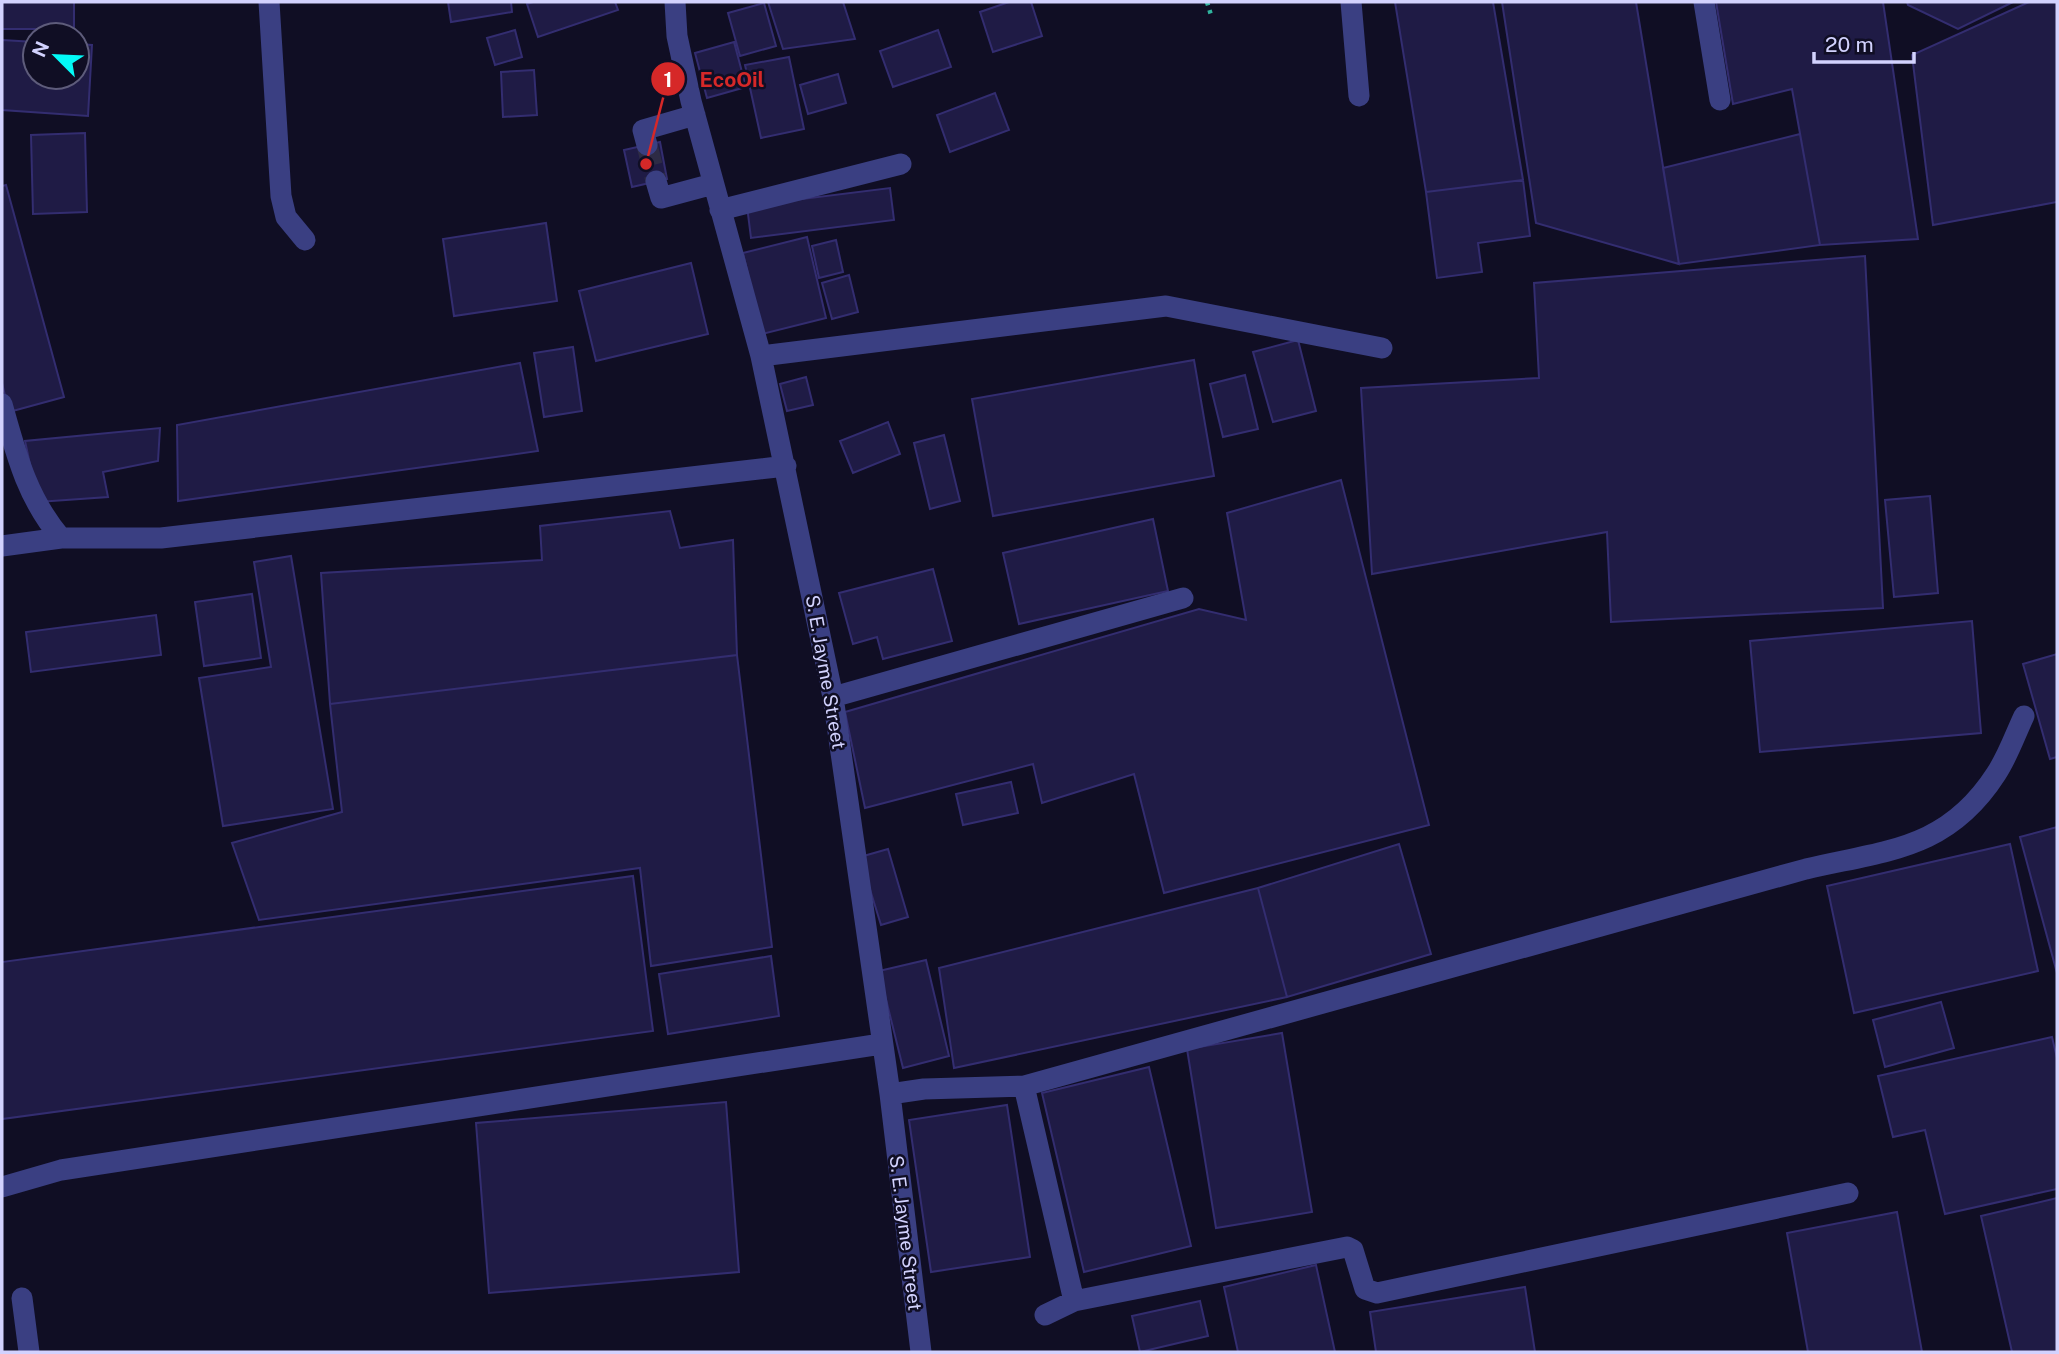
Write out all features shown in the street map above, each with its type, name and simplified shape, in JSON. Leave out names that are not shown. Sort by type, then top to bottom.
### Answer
[{"type":"street","points":[[269,2],[281,196],[286,217],[305,240]]},
{"type":"street","name":"S. E. Jayme Street","points":[[675,2],[677,36],[713,184],[761,356],[833,697],[880,1044],[890,1094],[921,1352]]},
{"type":"street","points":[[1351,2],[1359,96]]},
{"type":"street","points":[[1704,2],[1720,100]]},
{"type":"street","points":[[647,145],[643,130],[695,115]]},
{"type":"street","points":[[720,210],[901,164]]},
{"type":"street","points":[[656,181],[661,198],[713,184]]},
{"type":"street","points":[[761,356],[1166,306],[1382,348]]},
{"type":"street","points":[[2,404],[22,477],[41,514],[61,538]]},
{"type":"street","points":[[2,546],[61,538],[161,538],[786,466]]},
{"type":"street","points":[[833,697],[1183,598]]},
{"type":"street","points":[[890,1094],[925,1089],[1024,1086],[1806,869],[1922,841],[1957,822],[1978,800],[1998,772],[2024,716]]},
{"type":"street","points":[[2,1187],[61,1170],[880,1044]]},
{"type":"street","points":[[1024,1086],[1074,1301]]},
{"type":"street","points":[[1045,1315],[1074,1301],[1347,1247],[1353,1250],[1365,1289],[1377,1293],[1848,1193]]},
{"type":"street","points":[[22,1298],[29,1352]]},
{"type":"path","points":[[1207,2],[1211,15]]},
{"type":"building","points":[[2,2],[74,2],[74,21],[21,21],[21,29],[2,29]]},
{"type":"building","points":[[448,2],[511,2],[512,12],[451,22]]},
{"type":"building","points":[[615,2],[618,10],[538,37],[527,4]]},
{"type":"building","points":[[768,2],[843,2],[855,39],[783,49]]},
{"type":"building","points":[[1009,2],[1031,2],[1042,36],[993,52],[980,12]]},
{"type":"building","points":[[1395,2],[1493,2],[1523,180],[1426,192]]},
{"type":"building","points":[[1502,2],[1636,2],[1679,264],[1536,223]]},
{"type":"building","points":[[1716,2],[1883,2],[1918,239],[1820,245],[1792,89],[1733,104]]},
{"type":"building","points":[[1907,2],[2013,2],[1958,29],[1908,5]]},
{"type":"building","points":[[2029,2],[2057,2],[2057,202],[1933,225],[1912,55]]},
{"type":"building","points":[[764,3],[776,46],[740,56],[728,13]]},
{"type":"building","points":[[515,30],[522,57],[495,65],[487,38]]},
{"type":"building","points":[[938,30],[951,67],[893,87],[880,51]]},
{"type":"building","points":[[2,40],[21,41],[21,91],[89,91],[88,116],[2,110]]},
{"type":"building","points":[[734,42],[746,87],[707,98],[695,53]]},
{"type":"building","points":[[789,57],[804,129],[761,138],[745,65]]},
{"type":"building","points":[[534,70],[537,115],[503,117],[501,72]]},
{"type":"building","points":[[838,74],[846,103],[808,114],[800,85]]},
{"type":"building","points":[[995,93],[1009,130],[950,152],[937,115]]},
{"type":"building","points":[[85,133],[87,212],[33,214],[31,135]]},
{"type":"building","points":[[1800,134],[1820,245],[1679,264],[1663,168]]},
{"type":"building","points":[[660,142],[667,179],[632,187],[624,150]]},
{"type":"building","points":[[1523,180],[1530,236],[1478,243],[1482,272],[1437,278],[1426,192]]},
{"type":"building","points":[[6,185],[64,397],[9,412],[2,383],[2,186]]},
{"type":"building","points":[[890,188],[894,220],[751,238],[747,206]]},
{"type":"building","points":[[546,223],[557,301],[454,316],[443,239]]},
{"type":"building","points":[[807,237],[826,318],[762,334],[743,253]]},
{"type":"building","points":[[836,240],[843,272],[819,278],[812,246]]},
{"type":"building","points":[[1865,256],[1883,608],[1611,622],[1607,532],[1372,574],[1361,388],[1539,378],[1534,283]]},
{"type":"building","points":[[691,263],[708,334],[596,361],[579,291]]},
{"type":"building","points":[[849,275],[858,312],[832,319],[822,283]]},
{"type":"building","points":[[1298,340],[1316,411],[1273,422],[1253,352]]},
{"type":"building","points":[[573,347],[582,411],[544,417],[534,353]]},
{"type":"building","points":[[1194,360],[1214,476],[993,516],[972,399]]},
{"type":"building","points":[[520,363],[538,451],[178,501],[177,425]]},
{"type":"building","points":[[1245,375],[1258,429],[1223,437],[1210,384]]},
{"type":"building","points":[[806,377],[813,405],[787,411],[780,384]]},
{"type":"building","points":[[888,422],[900,454],[853,473],[840,441]]},
{"type":"building","points":[[160,428],[158,461],[103,472],[108,497],[38,502],[25,441]]},
{"type":"building","points":[[944,435],[960,501],[930,509],[914,443]]},
{"type":"building","points":[[1341,480],[1429,825],[1164,893],[1134,774],[1042,803],[1033,764],[865,808],[845,712],[1199,609],[1246,620],[1227,513]]},
{"type":"building","points":[[1930,496],[1938,593],[1894,597],[1885,500]]},
{"type":"building","points":[[670,511],[680,548],[733,540],[737,655],[330,704],[321,573],[542,560],[540,526]]},
{"type":"building","points":[[1153,519],[1168,591],[1019,624],[1003,553]]},
{"type":"building","points":[[291,556],[333,809],[223,826],[199,678],[271,667],[254,562]]},
{"type":"building","points":[[933,569],[952,641],[883,659],[877,637],[853,644],[839,593]]},
{"type":"building","points":[[252,594],[261,658],[204,666],[195,602]]},
{"type":"building","points":[[156,615],[161,655],[31,672],[26,632]]},
{"type":"building","points":[[1972,621],[1981,733],[1760,752],[1750,641]]},
{"type":"building","points":[[2057,654],[2057,757],[2050,759],[2023,664]]},
{"type":"building","points":[[737,655],[772,947],[651,966],[640,868],[259,920],[232,843],[342,812],[330,704]]},
{"type":"building","points":[[1011,782],[1018,813],[963,825],[956,794]]},
{"type":"building","points":[[2057,827],[2057,973],[2020,837]]},
{"type":"building","points":[[1399,844],[1431,954],[1287,997],[1258,888]]},
{"type":"building","points":[[2010,844],[2038,971],[1854,1013],[1827,886]]},
{"type":"building","points":[[888,849],[908,917],[881,925],[860,857]]},
{"type":"building","points":[[633,876],[653,1031],[2,1119],[2,962]]},
{"type":"building","points":[[1258,888],[1287,997],[954,1068],[939,968]]},
{"type":"building","points":[[771,956],[779,1016],[668,1034],[659,974]]},
{"type":"building","points":[[926,960],[949,1056],[903,1068],[879,971]]},
{"type":"building","points":[[1941,1002],[1954,1048],[1885,1067],[1873,1020]]},
{"type":"building","points":[[1282,1033],[1312,1212],[1216,1228],[1187,1049]]},
{"type":"building","points":[[2052,1037],[2057,1058],[2057,1189],[1945,1214],[1925,1130],[1893,1137],[1878,1076]]},
{"type":"building","points":[[1149,1067],[1191,1246],[1084,1272],[1042,1093]]},
{"type":"building","points":[[726,1102],[739,1272],[489,1293],[476,1123]]},
{"type":"building","points":[[1007,1105],[1030,1257],[931,1272],[909,1120]]},
{"type":"building","points":[[2057,1198],[2057,1352],[2012,1352],[1981,1216]]},
{"type":"building","points":[[1897,1212],[1922,1352],[1808,1352],[1787,1233]]},
{"type":"building","points":[[1316,1265],[1335,1352],[1238,1352],[1224,1287]]},
{"type":"building","points":[[1525,1287],[1535,1352],[1376,1352],[1370,1312]]},
{"type":"building","points":[[1200,1301],[1208,1336],[1140,1352],[1132,1316]]},
{"type":"tunnel","points":[[647,145],[656,181]]},
{"type":"place","name":"EcoOil","points":[[646,164]]}]
